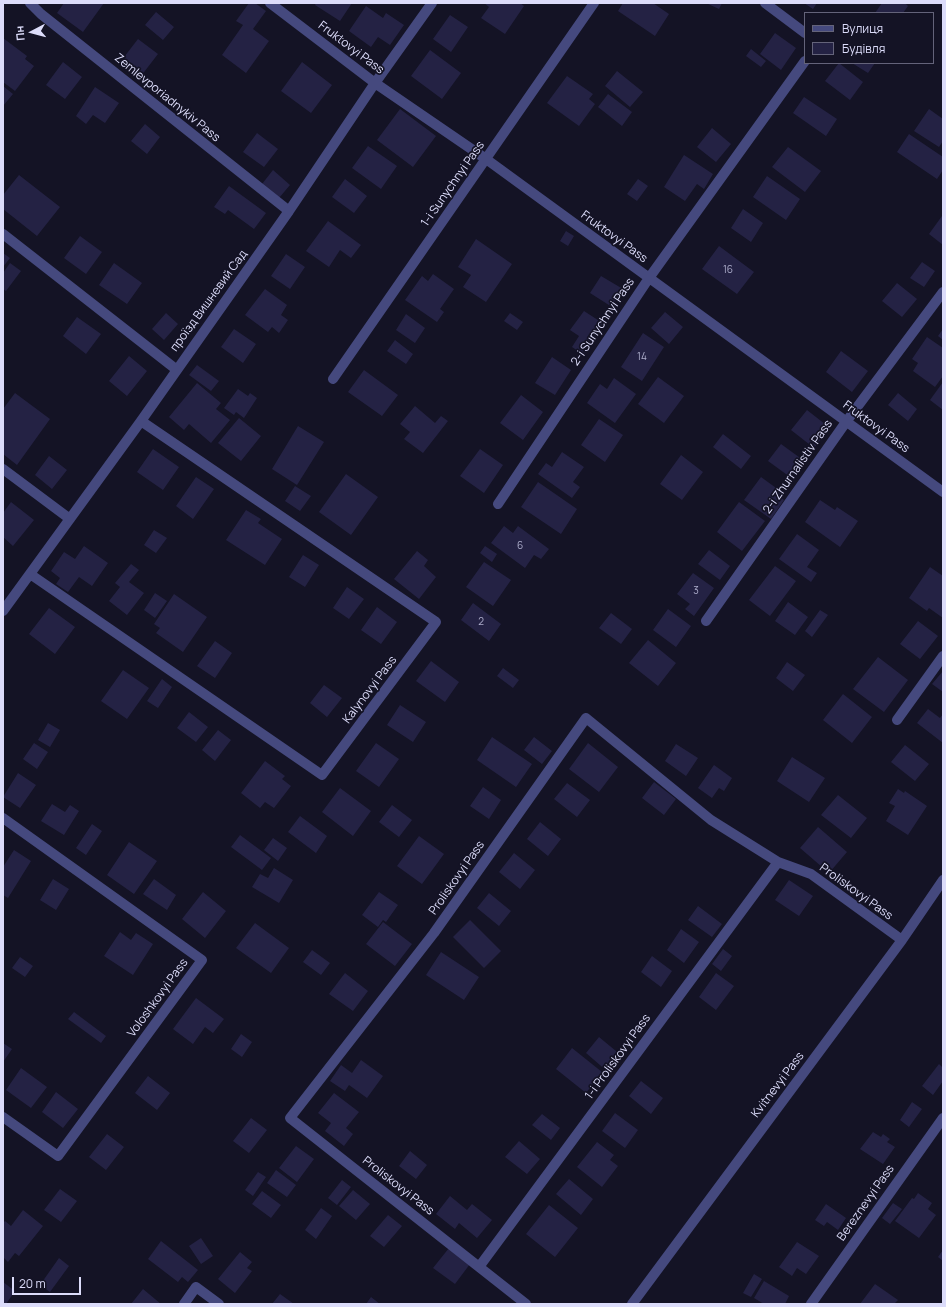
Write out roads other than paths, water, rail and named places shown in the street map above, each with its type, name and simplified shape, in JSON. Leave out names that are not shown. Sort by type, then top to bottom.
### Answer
[{"type":"street","name":"Zemlevporiadnykiv Pass","points":[[30,3],[41,14],[290,211]]},
{"type":"street","name":"Fruktovyi Pass","points":[[270,3],[375,83],[486,159],[943,492]]},
{"type":"street","name":"проїзд Вишневий Сад","points":[[3,611],[141,421],[290,211],[375,83],[432,3]]},
{"type":"street","name":"1-i Sunychnyi Pass","points":[[333,379],[594,3]]},
{"type":"street","points":[[765,3],[804,32]]},
{"type":"street","name":"2-i Sunychnyi Pass","points":[[498,504],[649,278],[804,62]]},
{"type":"street","points":[[3,234],[177,370]]},
{"type":"street","name":"2-i Zhurnalistiv Pass","points":[[706,621],[846,422],[943,292]]},
{"type":"street","name":"Kalynovyi Pass","points":[[30,574],[322,775],[436,622],[141,421]]},
{"type":"street","points":[[3,469],[70,519]]},
{"type":"street","points":[[897,720],[943,656]]},
{"type":"street","name":"Proliskovyi Pass","points":[[526,1304],[290,1118],[434,933],[586,718],[711,820],[778,862],[811,874],[902,940]]},
{"type":"street","name":"Voloshkovyi Pass","points":[[3,818],[202,960],[58,1156],[3,1116]]},
{"type":"street","name":"1-i Proliskovyi Pass","points":[[479,1267],[778,862]]},
{"type":"street","name":"Kvitnevyi Pass","points":[[632,1304],[902,940],[943,880]]},
{"type":"street","name":"Bereznevyi Pass","points":[[811,1304],[943,1118]]},
{"type":"street","points":[[184,1304],[196,1287],[219,1304]]}]
